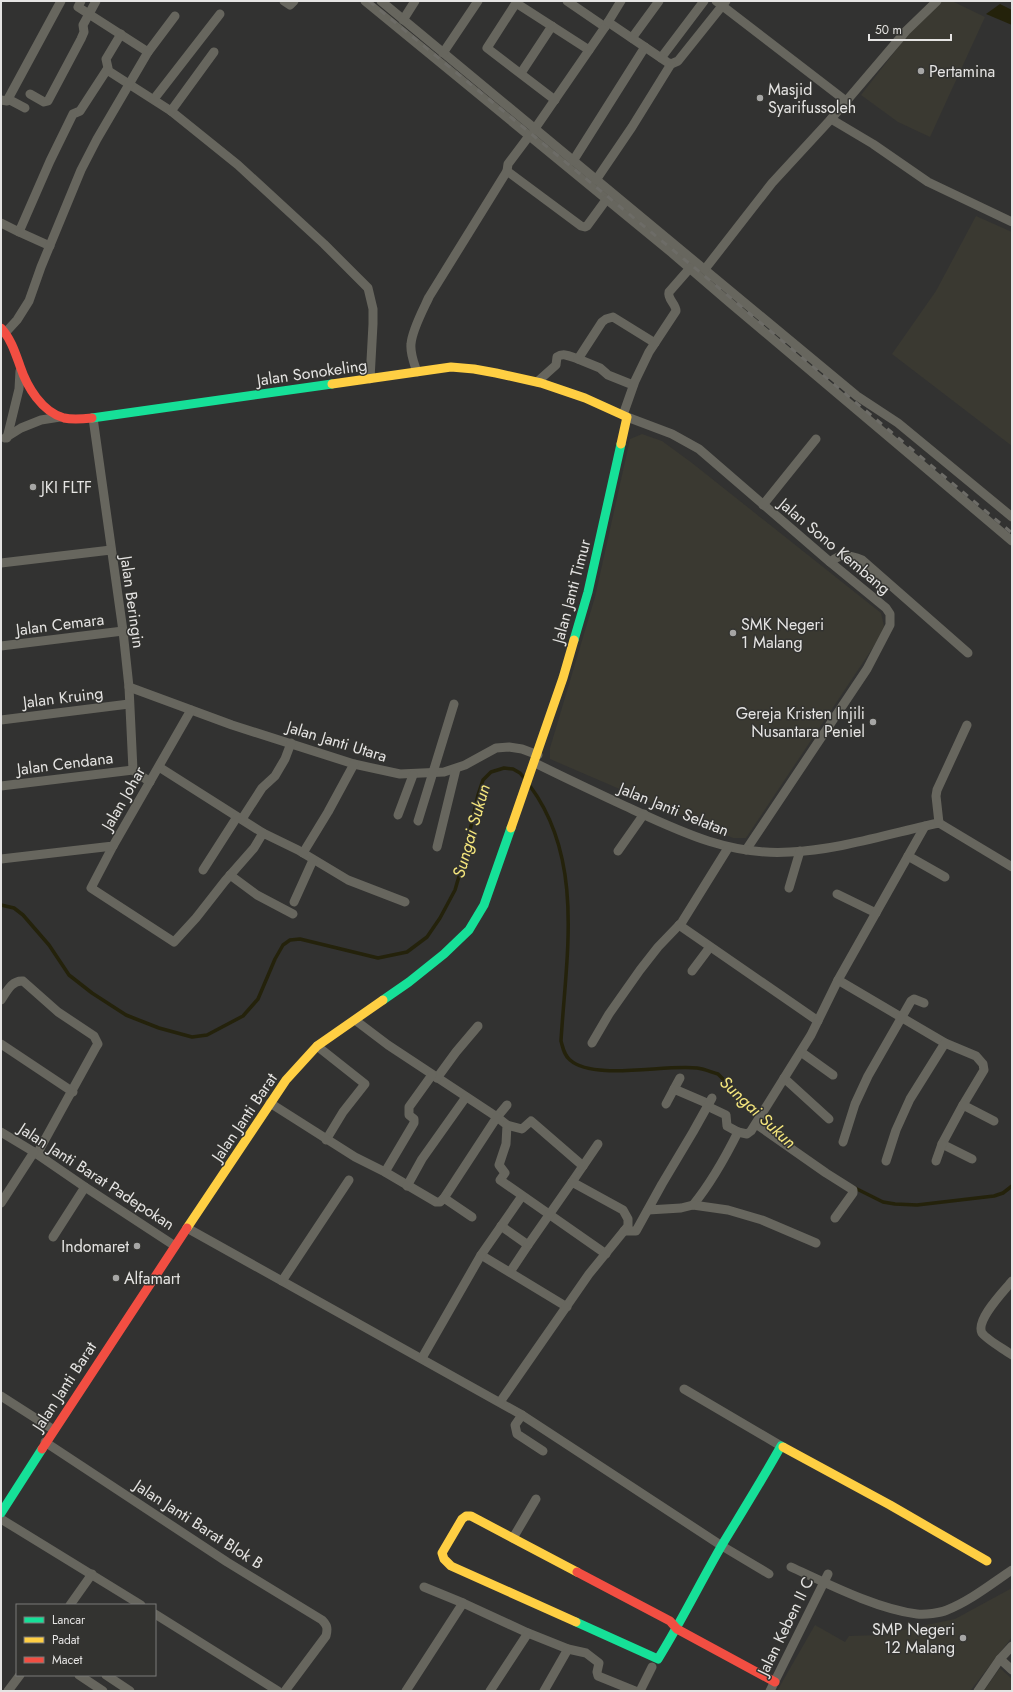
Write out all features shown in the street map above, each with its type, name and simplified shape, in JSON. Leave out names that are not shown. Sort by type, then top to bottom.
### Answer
[{"type":"street","points":[[25,108],[5,99],[61,1]]},
{"type":"street","points":[[81,1],[78,7],[148,52]]},
{"type":"street","points":[[30,94],[44,102],[48,101],[84,32],[83,25],[88,13],[96,1]]},
{"type":"street","points":[[284,1],[290,5],[294,1]]},
{"type":"street","points":[[365,1],[531,133],[573,161],[857,396],[898,423],[1012,517]]},
{"type":"street","points":[[381,1],[443,53],[606,200],[690,268],[1012,540]]},
{"type":"street","points":[[403,20],[415,1]]},
{"type":"street","points":[[443,53],[478,1]]},
{"type":"street","points":[[567,1],[632,38],[671,64]]},
{"type":"street","points":[[417,372],[411,354],[411,344],[420,315],[429,297],[507,172],[508,164],[555,100],[620,1]]},
{"type":"street","points":[[632,38],[658,1]]},
{"type":"street","points":[[661,58],[704,1]]},
{"type":"street","points":[[705,270],[772,183],[831,119],[906,32],[937,1]]},
{"type":"street","points":[[555,100],[488,48],[515,2],[589,50]]},
{"type":"street","points":[[596,180],[632,127],[671,64],[678,61],[721,3],[846,101]]},
{"type":"street","points":[[154,99],[220,14]]},
{"type":"street","points":[[60,417],[37,399],[20,367],[14,345],[3,330],[17,320],[29,301],[81,170],[97,139],[148,52],[175,16]]},
{"type":"street","points":[[521,73],[552,26]]},
{"type":"street","points":[[20,232],[50,161],[73,114],[80,111],[107,70],[106,59],[121,34]]},
{"type":"street","points":[[573,161],[645,47]]},
{"type":"street","points":[[171,111],[214,52]]},
{"type":"street","points":[[107,70],[130,83],[171,111],[238,165],[324,244],[368,288],[372,304],[373,324],[370,379]]},
{"type":"street","points":[[831,119],[873,144],[928,182],[1012,222]]},
{"type":"street","points":[[507,172],[581,226],[587,226],[606,200]]},
{"type":"street","points":[[1,223],[50,246]]},
{"type":"street","points":[[625,416],[633,385],[655,343],[676,311],[669,297],[669,292],[690,268]]},
{"type":"street","points":[[578,359],[602,322],[613,317],[655,343]]},
{"type":"street","points":[[537,382],[556,365],[557,357],[564,354],[600,368],[608,375],[633,385]]},
{"type":"street","points":[[4,438],[19,389],[20,367]]},
{"type":"street","name":"Jalan Sonokeling","points":[[60,417],[75,419],[93,418],[451,367],[476,368],[504,373],[537,382],[600,403],[625,416]]},
{"type":"street","name":"Jalan Sono Kembang","points":[[625,416],[684,440],[699,449],[830,562],[886,608],[890,614],[890,625],[867,669],[746,850]]},
{"type":"street","name":"Jalan Janti Timur","points":[[535,762],[563,678],[588,592],[625,416]]},
{"type":"street","points":[[4,438],[21,428],[41,420],[60,417]]},
{"type":"street","name":"Jalan Beringin","points":[[93,418],[123,631],[129,687],[134,770]]},
{"type":"street","points":[[763,505],[816,439]]},
{"type":"street","points":[[1,563],[111,550]]},
{"type":"street","points":[[830,562],[844,555],[862,560],[968,653]]},
{"type":"street","name":"Jalan Cemara","points":[[1,646],[123,631]]},
{"type":"street","name":"Jalan Janti Utara","points":[[129,687],[232,725],[354,764],[386,772],[413,775],[444,772],[456,769],[496,748],[509,747],[522,749],[535,762]]},
{"type":"street","name":"Jalan Kruing","points":[[1,720],[129,704]]},
{"type":"street","points":[[418,821],[454,704]]},
{"type":"street","name":"Jalan Johar","points":[[1,859],[113,846],[191,710]]},
{"type":"street","points":[[967,725],[937,790],[936,796],[939,823],[1012,867]]},
{"type":"street","points":[[203,870],[239,818],[262,788],[275,776],[285,759],[291,743]]},
{"type":"street","name":"Jalan Janti Barat","points":[[2,1509],[286,1080],[317,1046],[409,982],[439,959],[469,930],[484,905],[535,762]]},
{"type":"street","name":"Jalan Janti Selatan","points":[[535,762],[644,814],[690,834],[728,848],[776,853],[834,847],[939,823]]},
{"type":"street","points":[[302,853],[316,833],[354,764]]},
{"type":"street","points":[[159,767],[263,833],[302,853],[348,880],[405,902]]},
{"type":"street","points":[[437,847],[456,769]]},
{"type":"street","points":[[134,770],[150,782]]},
{"type":"street","name":"Jalan Cendana","points":[[1,786],[134,770]]},
{"type":"street","points":[[398,815],[413,775]]},
{"type":"street","points":[[618,851],[644,814]]},
{"type":"street","points":[[674,1089],[709,1102],[726,1115],[727,1126],[738,1132],[748,1134],[757,1123],[769,1101],[801,1052],[818,1022],[838,980],[926,826]]},
{"type":"street","points":[[113,846],[91,888],[174,942],[254,848],[263,833]]},
{"type":"street","points":[[592,1043],[640,970],[658,947],[679,925],[694,904],[728,848]]},
{"type":"street","points":[[789,888],[800,851]]},
{"type":"street","points":[[908,856],[945,877]]},
{"type":"street","points":[[294,902],[314,860]]},
{"type":"street","points":[[230,875],[257,895],[293,914]]},
{"type":"street","points":[[837,894],[876,912]]},
{"type":"street","points":[[679,925],[818,1022]]},
{"type":"street","points":[[692,971],[710,947]]},
{"type":"street","points":[[1,1000],[12,984],[18,980],[23,981],[58,1012],[94,1036],[98,1044],[73,1092],[36,1153],[1,1203]]},
{"type":"street","points":[[838,980],[945,1043],[976,1056],[983,1064],[984,1070],[942,1144],[936,1161]]},
{"type":"street","points":[[843,1142],[855,1104],[868,1076],[901,1017],[912,999],[924,1003]]},
{"type":"street","points":[[355,1020],[388,1045],[507,1125],[522,1129],[531,1121],[583,1166]]},
{"type":"street","points":[[385,1172],[414,1123],[414,1119],[409,1114],[410,1107],[478,1026]]},
{"type":"street","points":[[886,1161],[896,1130],[910,1099],[945,1043]]},
{"type":"street","points":[[1,1044],[73,1092]]},
{"type":"street","points":[[317,1046],[365,1084],[343,1112],[326,1140]]},
{"type":"street","points":[[801,1052],[833,1075]]},
{"type":"street","points":[[666,1104],[680,1078]]},
{"type":"street","points":[[784,1078],[829,1119]]},
{"type":"street","points":[[407,1186],[426,1154],[466,1097]]},
{"type":"street","points":[[624,1231],[636,1231],[709,1102]]},
{"type":"street","points":[[270,1103],[326,1140],[436,1202],[440,1202],[444,1198],[497,1117],[507,1105]]},
{"type":"street","points":[[963,1105],[994,1121]]},
{"type":"street","points":[[757,1123],[826,1173],[853,1190],[853,1193],[835,1218]]},
{"type":"street","points":[[507,1125],[506,1144],[499,1165],[505,1173],[500,1180],[606,1254]]},
{"type":"street","name":"Jalan Janti Barat Padepokan","points":[[1,1132],[36,1153],[85,1187],[176,1246]]},
{"type":"street","points":[[692,1205],[702,1194],[721,1165],[738,1132]]},
{"type":"street","points":[[510,1272],[598,1144]]},
{"type":"street","points":[[942,1144],[972,1159]]},
{"type":"street","points":[[282,1281],[349,1180]]},
{"type":"street","points":[[500,1402],[567,1307],[628,1226],[628,1219],[623,1210],[572,1182]]},
{"type":"street","points":[[53,1236],[85,1187]]},
{"type":"street","points":[[422,1358],[481,1255],[522,1196]]},
{"type":"street","points":[[444,1198],[472,1218]]},
{"type":"street","points":[[648,1210],[681,1208],[692,1205],[728,1210],[762,1220],[816,1242]]},
{"type":"street","points":[[501,1226],[528,1245]]},
{"type":"street","points":[[187,1228],[522,1415],[722,1546],[769,1574]]},
{"type":"street","points":[[481,1255],[567,1307]]},
{"type":"street","points":[[1012,1281],[981,1323],[981,1331],[985,1336],[1012,1355]]},
{"type":"street","points":[[684,1389],[781,1446],[890,1505],[987,1561]]},
{"type":"street","points":[[1,1396],[54,1430]]},
{"type":"street","points":[[522,1415],[515,1425],[517,1434],[543,1451]]},
{"type":"street","name":"Jalan Janti Barat Blok B","points":[[45,1442],[227,1562],[322,1620],[328,1629],[326,1636],[285,1691]]},
{"type":"street","points":[[775,1682],[677,1628],[670,1621],[471,1516],[466,1516],[462,1519],[442,1553],[444,1559],[451,1566],[658,1659],[677,1628],[722,1546],[754,1495],[781,1446]]},
{"type":"street","points":[[514,1538],[536,1499]]},
{"type":"street","points":[[1,1519],[139,1604]]},
{"type":"street","points":[[791,1567],[826,1578],[868,1601],[918,1615],[946,1611],[964,1602],[1012,1570]]},
{"type":"street","points":[[71,1604],[92,1574]]},
{"type":"street","name":"Jalan Keben II C","points":[[770,1691],[826,1578]]},
{"type":"street","points":[[424,1587],[528,1633],[568,1649],[584,1652],[593,1657],[599,1663],[596,1672],[598,1676],[635,1691]]},
{"type":"street","points":[[406,1691],[463,1603]]},
{"type":"street","points":[[156,1615],[278,1691]]},
{"type":"street","points":[[490,1691],[528,1633]]},
{"type":"street","points":[[978,1691],[1000,1659],[1012,1646]]},
{"type":"street","points":[[544,1691],[568,1649]]},
{"type":"street","points":[[1000,1659],[1012,1670]]},
{"type":"street","points":[[640,1691],[652,1667]]},
{"type":"street","points":[[8,1691],[19,1676]]},
{"type":"street","points":[[80,1676],[103,1691]]},
{"type":"street","points":[[108,1676],[130,1691]]},
{"type":"shaded area","name":"Pertamina","points":[[942,1],[952,1],[985,17],[930,137],[898,122],[861,95],[910,32]]},
{"type":"shaded area","points":[[1000,4],[1012,10],[1012,25],[986,14]]},
{"type":"shaded area","points":[[976,216],[1012,232],[1012,446],[892,354],[936,291]]},
{"type":"shaded area","name":"SMK Negeri 1 Malang","points":[[642,434],[662,441],[692,463],[881,613],[884,626],[878,640],[746,838],[733,838],[550,759],[550,748],[595,597],[630,439]]},
{"type":"shaded area","points":[[1012,1588],[1012,1637],[970,1691],[777,1691],[815,1625],[845,1642],[849,1636],[879,1635],[955,1619]]},
{"type":"shaded area","points":[[1000,1668],[1012,1679],[1012,1691],[984,1691]]},
{"type":"waterway","name":"Sungai Sukun","points":[[1,905],[14,908],[23,915],[49,945],[69,975],[92,993],[126,1015],[159,1028],[192,1037],[207,1035],[243,1016],[258,999],[275,959],[283,945],[290,940],[300,939],[378,958],[407,952],[427,937],[440,918],[455,890],[483,780],[491,772],[504,768],[513,769],[520,773],[525,779]]},
{"type":"waterway","name":"Sungai Sukun","points":[[530,786],[547,815],[559,845],[565,877],[568,909],[568,942],[561,1041],[566,1056],[581,1066],[595,1070],[612,1071],[683,1067],[700,1068],[718,1074],[771,1127],[791,1143]]},
{"type":"waterway","name":"Sungai Sukun","points":[[853,1187],[883,1202],[917,1205],[994,1196],[1003,1193],[1012,1186]]},
{"type":"railway","points":[[369,1],[701,273],[1012,533]]},
{"type":"traffic: fast","points":[[92,418],[332,384]]},
{"type":"traffic: fast","points":[[574,640],[588,592],[621,444]]},
{"type":"traffic: fast","points":[[383,1000],[409,982],[444,954],[469,930],[484,905],[511,828]]},
{"type":"traffic: fast","points":[[576,1622],[658,1659],[722,1545],[781,1446],[783,1447]]},
{"type":"traffic: fast","points":[[1,1513],[42,1449]]},
{"type":"traffic: slow","points":[[332,384],[451,367],[496,373],[541,383],[585,398],[627,417],[621,444]]},
{"type":"traffic: slow","points":[[511,828],[563,678],[574,640]]},
{"type":"traffic: slow","points":[[187,1228],[286,1080],[317,1046],[383,1000]]},
{"type":"traffic: slow","points":[[783,1447],[890,1505],[987,1561]]},
{"type":"traffic: slow","points":[[576,1622],[451,1566],[444,1559],[442,1553],[462,1519],[466,1516],[471,1516],[577,1572]]},
{"type":"traffic: jam","points":[[1,328],[12,346],[31,390],[42,404],[56,415],[64,418],[92,418]]},
{"type":"traffic: jam","points":[[42,1449],[187,1228]]},
{"type":"traffic: jam","points":[[577,1572],[670,1621],[677,1629],[775,1682]]},
{"type":"place","name":"Pertamina","points":[[921,71]]},
{"type":"place","name":"Masjid Syarifussoleh","points":[[760,98]]},
{"type":"place","name":"JKI FLTF","points":[[33,487]]},
{"type":"place","name":"SMK Negeri 1 Malang","points":[[733,633]]},
{"type":"place","name":"Gereja Kristen Injili Nusantara Peniel","points":[[873,722]]},
{"type":"place","name":"Indomaret","points":[[137,1246]]},
{"type":"place","name":"Alfamart","points":[[116,1278]]},
{"type":"place","name":"SMP Negeri 12 Malang","points":[[963,1638]]}]
